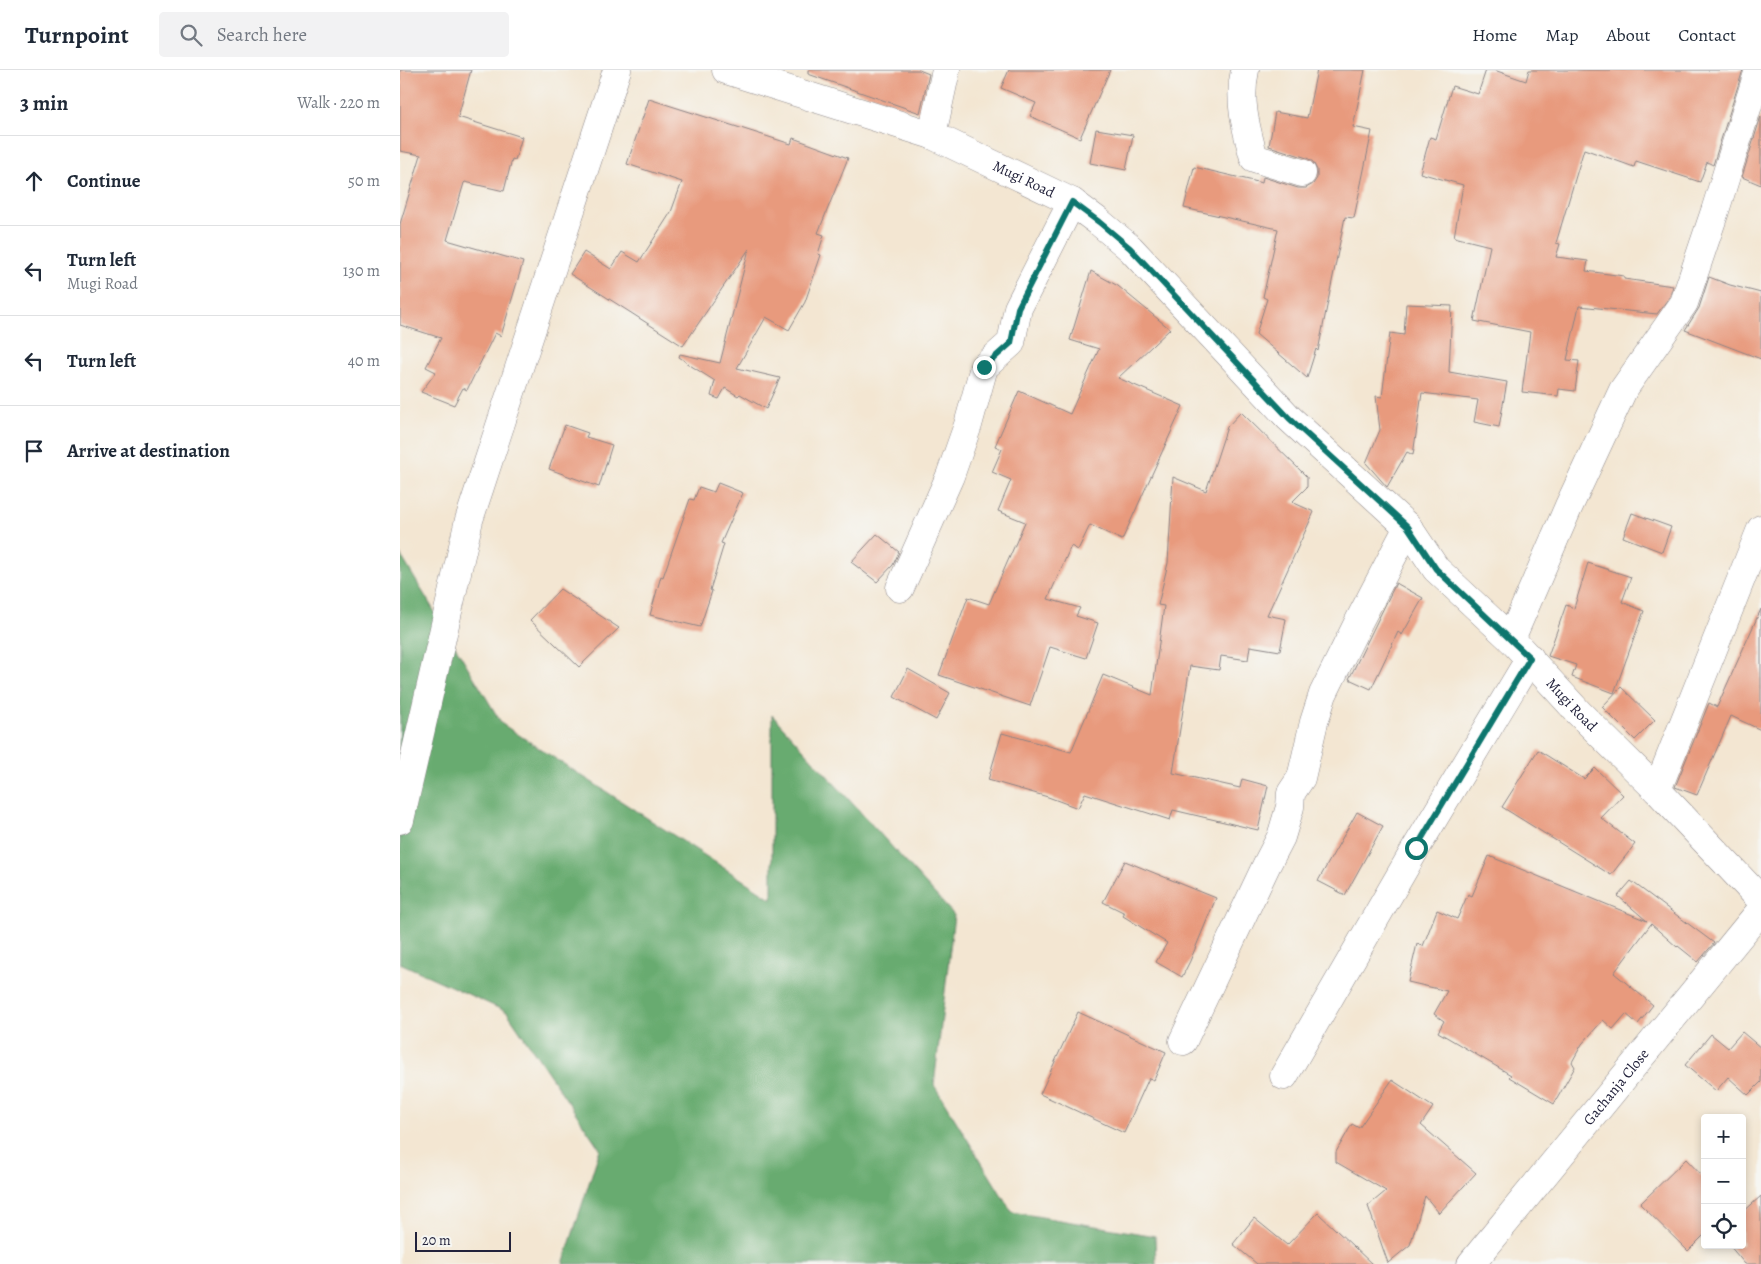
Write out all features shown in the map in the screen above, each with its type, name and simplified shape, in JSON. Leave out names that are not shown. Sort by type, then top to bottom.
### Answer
[{"type":"street","points":[[400,820],[469,520],[617,70]]},
{"type":"street","name":"Mugi Road","points":[[726,70],[932,136],[1072,202],[1099,222],[1130,248],[1289,418],[1408,527],[1436,569],[1530,658],[1579,713],[1657,790],[1761,900]]},
{"type":"street","points":[[932,136],[946,70]]},
{"type":"street","points":[[1245,70],[1242,80],[1242,114],[1254,158],[1302,173]]},
{"type":"street","points":[[1511,639],[1568,508],[1623,390],[1684,303],[1759,70]]},
{"type":"street","points":[[900,588],[950,476],[968,425],[984,367],[1011,343],[1018,308],[1072,202]]},
{"type":"street","points":[[1183,1040],[1281,837],[1290,807],[1291,793],[1301,778],[1314,722],[1323,694],[1408,527]]},
{"type":"street","points":[[1657,790],[1761,529]]},
{"type":"street","points":[[1284,1076],[1416,848],[1530,658]]},
{"type":"street","name":"Gachanja Close","points":[[1471,1264],[1761,910]]},
{"type":"green space","points":[[400,554],[502,724],[772,899],[772,715],[954,915],[934,1085],[1012,1212],[1155,1236],[1156,1264],[563,1264],[600,1149],[507,1012],[400,963]]},
{"type":"building","points":[[400,70],[471,70],[458,117],[522,137],[515,160],[512,159],[504,191],[464,183],[447,240],[523,262],[501,336],[495,333],[467,390],[463,388],[454,405],[421,392],[436,372],[426,367],[441,338],[400,325],[400,224],[421,155],[400,151]]},
{"type":"building","points":[[808,70],[919,70],[929,74],[920,113],[808,74]]},
{"type":"building","points":[[1009,70],[1110,70],[1080,138],[1030,116],[1036,103],[1001,88]]},
{"type":"building","points":[[1317,70],[1365,70],[1353,127],[1372,131],[1354,218],[1345,217],[1318,351],[1316,349],[1307,378],[1256,334],[1267,299],[1263,297],[1278,229],[1184,208],[1194,167],[1262,183],[1263,177],[1298,188],[1306,188],[1313,184],[1317,178],[1317,170],[1313,162],[1307,158],[1269,146],[1275,112],[1307,118]]},
{"type":"building","points":[[1486,70],[1494,70],[1526,81],[1529,70],[1743,70],[1713,165],[1707,162],[1700,182],[1636,161],[1634,167],[1584,149],[1556,243],[1560,244],[1556,257],[1588,261],[1586,271],[1624,276],[1624,279],[1673,286],[1670,296],[1657,314],[1579,306],[1567,360],[1579,361],[1575,391],[1559,389],[1558,396],[1522,392],[1530,332],[1474,321],[1490,246],[1454,237],[1463,185],[1420,173],[1430,137],[1436,139],[1452,86],[1478,94]]},
{"type":"building","points":[[649,99],[791,144],[793,138],[848,158],[818,233],[824,235],[818,254],[821,255],[805,302],[789,330],[766,317],[737,368],[780,378],[766,409],[725,388],[719,399],[711,396],[715,381],[679,357],[680,354],[720,363],[749,249],[683,346],[570,274],[584,252],[611,269],[622,252],[639,262],[671,212],[682,182],[627,164]]},
{"type":"building","points":[[1761,116],[1761,185],[1742,177]]},
{"type":"building","points":[[1096,129],[1133,135],[1126,170],[1090,163]]},
{"type":"building","points":[[1091,271],[1118,286],[1170,329],[1118,378],[1183,406],[1122,540],[1090,525],[1078,550],[1071,546],[1048,599],[1080,608],[1076,616],[1098,623],[1086,658],[1050,647],[1030,706],[939,675],[968,597],[989,604],[1025,522],[998,511],[1011,480],[992,472],[1002,449],[995,446],[1019,391],[1070,414],[1099,349],[1070,340]]},
{"type":"building","points":[[1709,277],[1761,293],[1761,359],[1685,330],[1699,308]]},
{"type":"building","points":[[1406,304],[1452,306],[1449,372],[1507,382],[1499,427],[1474,422],[1478,400],[1422,393],[1413,455],[1407,452],[1387,487],[1366,463],[1380,430],[1376,396],[1382,397],[1390,333],[1404,335]]},
{"type":"building","points":[[1241,412],[1307,477],[1307,487],[1292,502],[1314,512],[1267,615],[1286,619],[1280,651],[1250,646],[1248,660],[1221,656],[1219,670],[1190,666],[1173,773],[1240,788],[1242,779],[1268,786],[1258,830],[1173,810],[1170,820],[1085,793],[1078,808],[1048,797],[988,780],[1002,733],[1071,752],[1103,675],[1152,695],[1164,606],[1158,605],[1168,563],[1173,477],[1206,491],[1227,427]]},
{"type":"building","points":[[565,425],[588,433],[586,437],[612,445],[599,487],[549,469]]},
{"type":"building","points":[[718,483],[743,493],[721,543],[724,544],[710,590],[712,591],[700,627],[650,615],[661,576],[663,577],[690,499],[694,500],[699,487],[714,492]]},
{"type":"building","points":[[1632,513],[1671,527],[1662,552],[1623,537]]},
{"type":"building","points":[[877,534],[899,552],[893,565],[877,582],[851,562]]},
{"type":"building","points":[[1588,563],[1631,577],[1622,602],[1644,611],[1614,693],[1572,677],[1576,665],[1548,656],[1566,605],[1574,608]]},
{"type":"building","points":[[1396,583],[1423,598],[1402,635],[1398,632],[1371,689],[1349,679]]},
{"type":"building","points":[[560,589],[619,628],[579,667],[530,620]]},
{"type":"building","points":[[1761,609],[1761,730],[1731,716],[1697,795],[1675,787],[1709,703],[1717,707]]},
{"type":"building","points":[[908,669],[950,693],[936,720],[894,697]]},
{"type":"building","points":[[1621,687],[1655,720],[1635,740],[1602,707]]},
{"type":"building","points":[[1538,750],[1584,779],[1595,768],[1623,795],[1601,818],[1635,844],[1611,875],[1502,807]]},
{"type":"building","points":[[1357,812],[1383,826],[1345,895],[1318,881]]},
{"type":"building","points":[[1489,856],[1647,921],[1618,896],[1631,881],[1714,943],[1698,962],[1677,947],[1651,924],[1614,973],[1653,1005],[1638,1024],[1626,1014],[1613,1029],[1603,1020],[1582,1044],[1572,1062],[1575,1067],[1554,1104],[1509,1077],[1511,1075],[1438,1032],[1444,1021],[1434,1014],[1447,991],[1408,982],[1417,944],[1423,946],[1437,910],[1457,919],[1468,894],[1472,896]]},
{"type":"building","points":[[1125,861],[1216,898],[1182,977],[1156,962],[1167,943],[1123,916],[1125,913],[1103,902]]},
{"type":"building","points":[[1078,1012],[1166,1052],[1154,1080],[1149,1078],[1124,1133],[1040,1094]]},
{"type":"building","points":[[1742,1032],[1761,1048],[1761,1082],[1748,1095],[1728,1077],[1716,1091],[1685,1065],[1711,1034],[1728,1048]]},
{"type":"building","points":[[1392,1080],[1433,1107],[1421,1125],[1476,1173],[1439,1213],[1425,1196],[1410,1245],[1388,1263],[1368,1206],[1386,1191],[1336,1162],[1336,1152],[1352,1124],[1359,1128]]},
{"type":"building","points":[[1686,1159],[1701,1175],[1701,1238],[1688,1251],[1640,1204]]},
{"type":"building","points":[[1761,1196],[1761,1264],[1745,1264],[1732,1249],[1746,1249],[1746,1209]]},
{"type":"building","points":[[1318,1213],[1372,1264],[1257,1264],[1233,1244],[1254,1218],[1287,1245]]},
{"type":"route","points":[[984,367],[1011,343],[1018,308],[1072,202],[1130,248],[1289,418],[1408,527],[1436,569],[1530,658],[1416,848]]}]
